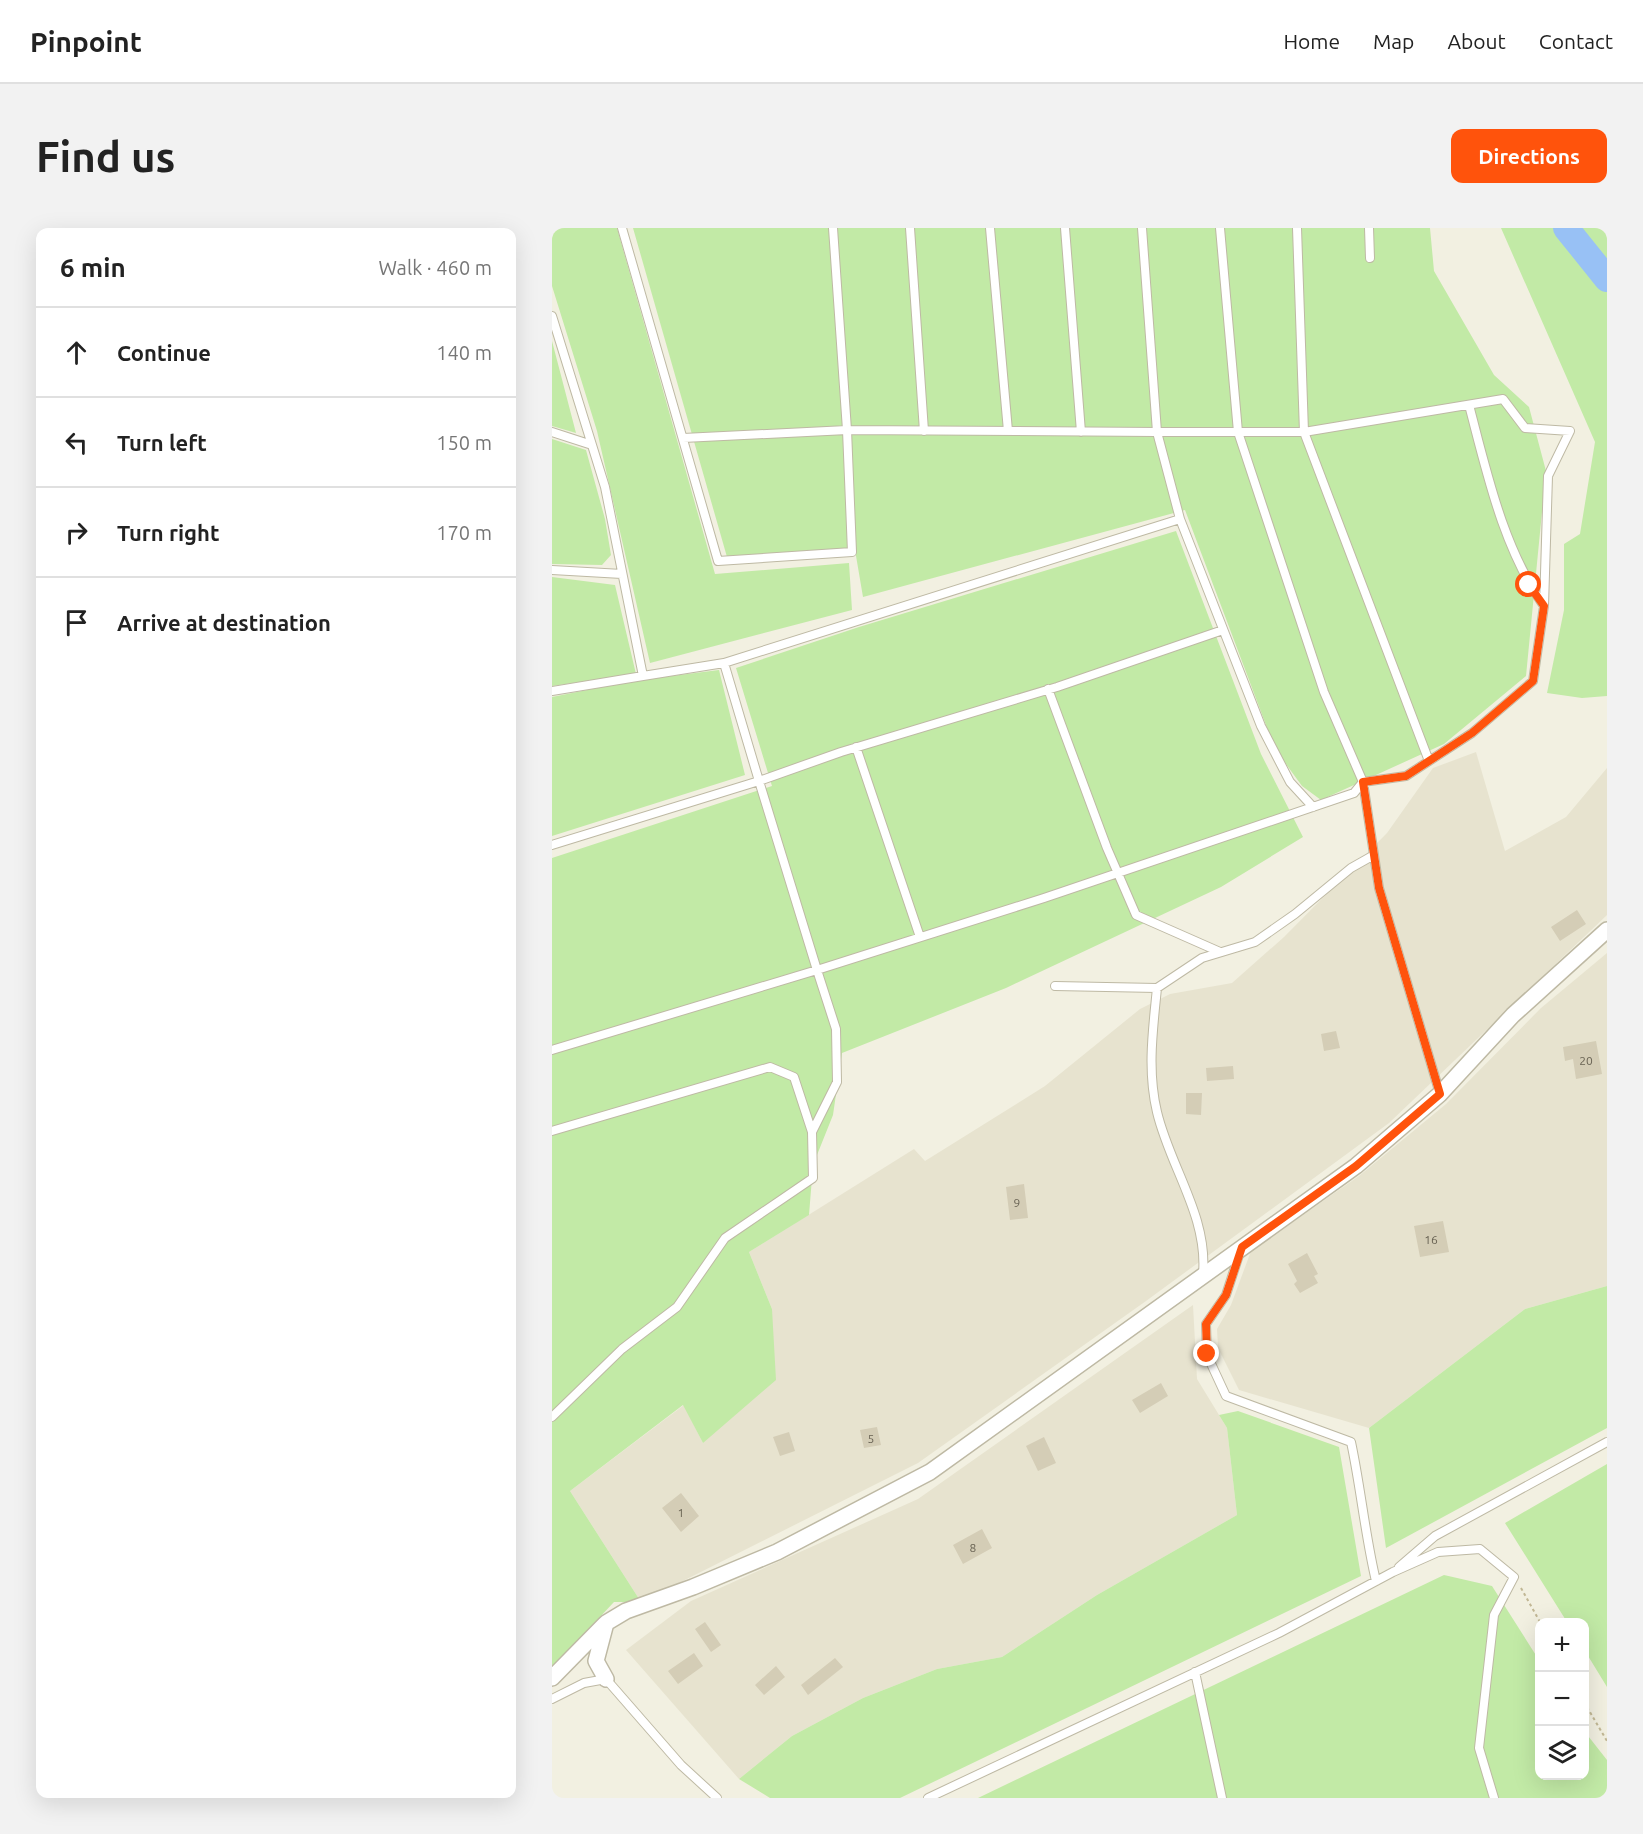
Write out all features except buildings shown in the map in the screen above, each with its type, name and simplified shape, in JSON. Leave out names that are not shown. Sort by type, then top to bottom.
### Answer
[{"type":"street","points":[[552,1678],[606,1623],[626,1611],[693,1587],[777,1552],[930,1472],[1356,1166],[1440,1094],[1513,1015],[1607,930]]},
{"type":"street","points":[[606,1623],[596,1660],[606,1679]]},
{"type":"lane","points":[[622,228],[718,561],[852,552],[848,430],[833,228]]},
{"type":"lane","points":[[910,228],[924,431]]},
{"type":"lane","points":[[990,228],[1008,431]]},
{"type":"lane","points":[[1065,228],[1081,432]]},
{"type":"lane","points":[[1142,228],[1157,432],[1180,519],[1261,726],[1290,782],[1313,807]]},
{"type":"lane","points":[[1220,228],[1238,432],[1324,692],[1363,782],[1379,888],[1440,1094]]},
{"type":"lane","points":[[1297,228],[1304,432],[1429,761]]},
{"type":"lane","points":[[1369,228],[1370,258]]},
{"type":"lane","points":[[552,316],[605,487],[643,676]]},
{"type":"lane","points":[[552,1050],[920,938],[1117,873],[1354,793],[1363,782],[1406,776],[1472,733],[1533,681],[1544,606],[1548,476],[1570,431],[1525,428],[1503,399],[1304,432],[848,430],[683,438]]},
{"type":"lane","points":[[1469,405],[1492,494],[1529,585],[1544,606]]},
{"type":"lane","points":[[552,432],[592,445]]},
{"type":"lane","points":[[552,691],[724,663],[1180,519]]},
{"type":"lane","points":[[552,570],[622,574]]},
{"type":"lane","points":[[552,845],[759,781],[856,747],[1048,689],[1223,630]]},
{"type":"lane","points":[[724,663],[836,1029],[837,1082],[812,1132]]},
{"type":"lane","points":[[1048,689],[1117,873],[1136,915],[1221,952]]},
{"type":"lane","points":[[856,747],[920,938]]},
{"type":"lane","points":[[1055,986],[1157,988],[1202,958],[1255,942],[1295,914],[1351,868],[1374,855]]},
{"type":"lane","points":[[1157,988],[1150,1055],[1157,1111],[1196,1216],[1205,1252],[1203,1275]]},
{"type":"lane","points":[[552,1131],[770,1067],[794,1077],[812,1132],[813,1178],[725,1238],[677,1307],[622,1349],[552,1417]]},
{"type":"lane","points":[[1242,1247],[1226,1295],[1206,1324],[1207,1354],[1226,1396],[1352,1442],[1362,1493],[1365,1536],[1376,1581]]},
{"type":"lane","points":[[1394,1572],[1435,1536],[1607,1442]]},
{"type":"lane","points":[[928,1798],[1279,1633],[1376,1581],[1438,1552],[1480,1549],[1514,1577],[1494,1615],[1479,1748],[1494,1798]]},
{"type":"lane","points":[[1195,1672],[1222,1798]]},
{"type":"lane","points":[[552,1699],[584,1683],[606,1679],[681,1766],[717,1798]]},
{"type":"path","points":[[1514,1577],[1537,1618]]},
{"type":"path","points":[[1589,1710],[1607,1741]]},
{"type":"shaded area","points":[[1476,752],[1505,851],[1566,817],[1607,768],[1607,915],[1389,1123],[1146,1301],[918,1463],[641,1602],[570,1491],[684,1405],[703,1443],[772,1309],[749,1252],[914,1149],[925,1161],[1045,1086],[1140,1009],[1170,994],[1232,983],[1284,937],[1387,833],[1433,768]]},
{"type":"shaded area","points":[[1607,953],[1607,1286],[1525,1309],[1369,1428],[1239,1390],[1218,1348],[1217,1329],[1231,1305],[1251,1251],[1359,1176],[1446,1104],[1541,1008]]},
{"type":"shaded area","points":[[1193,1305],[1197,1379],[1227,1428],[1237,1515],[1097,1595],[1002,1657],[937,1669],[863,1698],[792,1736],[739,1779],[626,1650],[691,1601],[918,1499]]},
{"type":"green space","points":[[552,228],[617,228],[715,574],[849,563],[852,610],[650,663],[597,431],[552,286]]},
{"type":"green space","points":[[633,228],[1430,228],[1434,271],[1494,375],[1529,407],[1546,471],[1526,676],[1444,744],[1321,800],[1302,786],[1275,749],[1185,510],[863,597],[855,550],[727,557]]},
{"type":"green space","points":[[1501,228],[1607,228],[1607,696],[1582,698],[1547,693],[1564,610],[1564,544],[1580,534],[1595,442]]},
{"type":"green space","points":[[552,341],[576,433],[552,426]]},
{"type":"green space","points":[[552,439],[586,450],[605,519],[611,555],[602,565],[552,564]]},
{"type":"green space","points":[[1176,531],[1261,754],[1303,837],[1221,887],[1006,988],[842,1053],[833,1115],[813,1165],[809,1215],[749,1252],[772,1309],[776,1380],[703,1443],[683,1405],[570,1491],[641,1602],[614,1602],[552,1668],[552,858],[772,786],[736,668],[859,627]]},
{"type":"green space","points":[[552,577],[615,585],[636,674],[552,686]]},
{"type":"green space","points":[[719,670],[745,775],[552,836],[552,697],[632,681]]},
{"type":"green space","points":[[1607,1286],[1607,1428],[1386,1548],[1369,1428],[1525,1309]]},
{"type":"green space","points":[[1238,1411],[1339,1447],[1361,1576],[900,1798],[770,1798],[739,1779],[792,1736],[863,1698],[937,1669],[1002,1657],[1097,1595],[1237,1515],[1227,1428],[1219,1415]]},
{"type":"green space","points":[[1607,1464],[1607,1687],[1589,1658],[1589,1618],[1564,1618],[1505,1523]]},
{"type":"green space","points":[[1444,1575],[1492,1586],[1535,1654],[1535,1780],[1589,1780],[1589,1737],[1607,1760],[1607,1798],[978,1798]]},
{"type":"waterway","points":[[1566,228],[1607,279]]},
{"type":"route","points":[[1207,1354],[1206,1324],[1226,1295],[1242,1247],[1356,1166],[1440,1094],[1379,888],[1363,782],[1406,776],[1472,733],[1533,681],[1544,606],[1529,585]]}]
